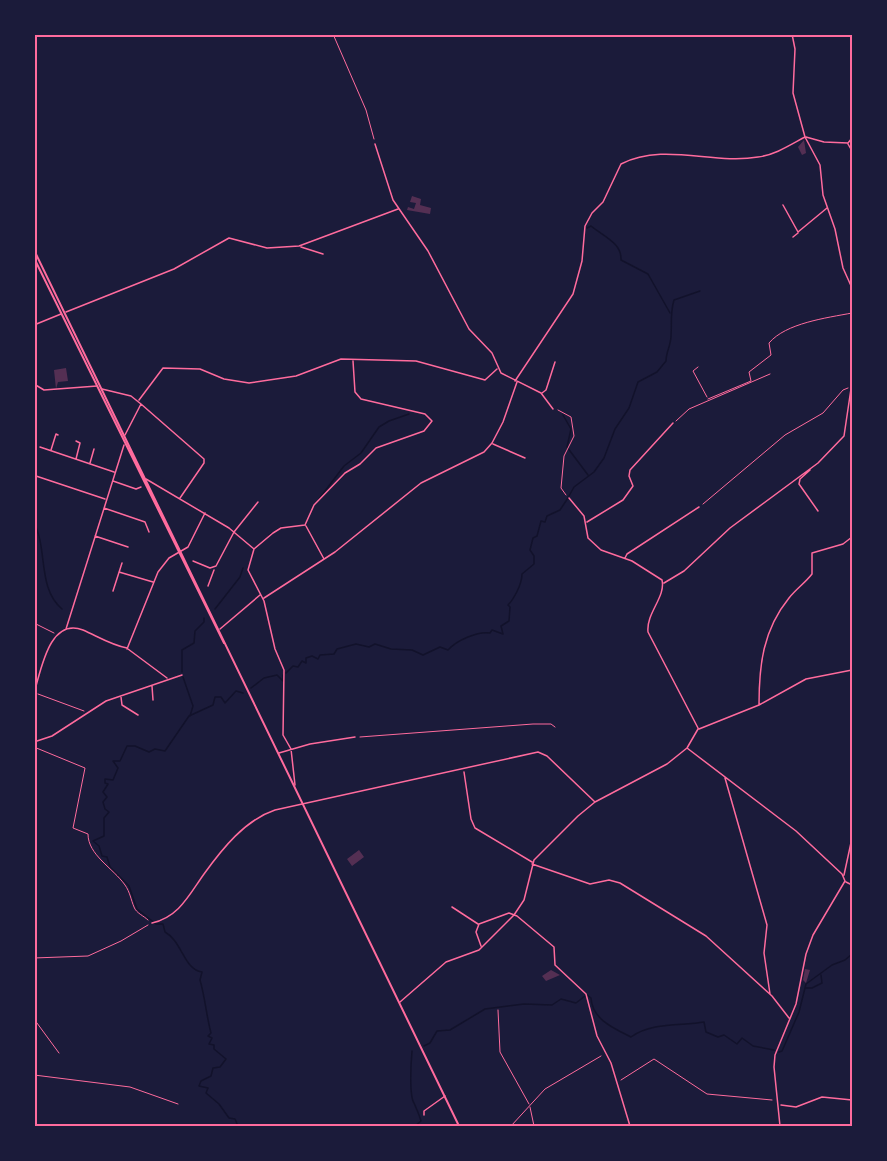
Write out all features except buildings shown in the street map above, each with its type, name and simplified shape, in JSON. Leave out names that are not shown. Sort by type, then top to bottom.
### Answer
[{"type":"main road","points":[[34,250],[182,551],[225,645]]},
{"type":"main road","points":[[34,258],[178,553],[248,690],[459,1126]]},
{"type":"street","points":[[792,34],[795,49],[793,89],[805,137],[820,165],[823,193],[843,268],[852,288]]},
{"type":"street","points":[[263,599],[324,559],[421,483],[476,456],[492,444],[516,382],[573,294],[582,261],[585,226],[592,213],[605,198],[621,164],[649,154],[758,158],[805,137],[824,142],[848,143]]},
{"type":"street","points":[[848,143],[852,138]]},
{"type":"street","points":[[848,143],[852,151]]},
{"type":"street","points":[[375,144],[388,190],[398,209],[428,251],[469,329],[494,355],[497,369],[516,382],[542,393],[553,409]]},
{"type":"street","points":[[783,205],[798,232]]},
{"type":"street","points":[[793,237],[827,208]]},
{"type":"street","points":[[34,325],[174,269],[229,238],[267,248],[299,246],[398,209]]},
{"type":"street","points":[[299,246],[323,254]]},
{"type":"street","points":[[139,400],[164,368],[200,369],[224,379],[249,383],[296,376],[341,359],[416,361],[485,380],[497,369]]},
{"type":"street","points":[[305,525],[314,506],[345,473],[360,464],[376,448],[423,432],[432,423],[430,417],[425,414],[361,399],[355,392],[353,361]]},
{"type":"street","points":[[542,393],[546,390],[555,362]]},
{"type":"street","points":[[818,511],[799,484],[810,469],[846,432],[852,382]]},
{"type":"street","points":[[34,384],[44,390],[97,386]]},
{"type":"street","points":[[102,389],[139,400],[204,459],[204,463],[180,498]]},
{"type":"street","points":[[124,435],[141,404]]},
{"type":"street","points":[[586,523],[626,497],[633,486],[629,476],[630,470],[673,423]]},
{"type":"street","points":[[51,451],[56,434],[58,435]]},
{"type":"street","points":[[76,441],[80,443],[76,459]]},
{"type":"street","points":[[66,629],[76,604],[94,535],[125,444]]},
{"type":"street","points":[[492,444],[525,458]]},
{"type":"street","points":[[40,447],[115,473]]},
{"type":"street","points":[[90,464],[94,449]]},
{"type":"street","points":[[698,729],[648,632],[648,620],[663,583],[675,578],[723,534],[810,469]]},
{"type":"street","points":[[36,476],[106,500]]},
{"type":"street","points":[[145,479],[205,513],[234,532],[254,549]]},
{"type":"street","points":[[112,481],[136,489],[141,487]]},
{"type":"street","points":[[569,498],[586,523],[588,538],[601,550],[658,576],[663,583]]},
{"type":"street","points":[[208,586],[214,569],[234,532],[258,502]]},
{"type":"street","points":[[625,559],[627,554],[699,507]]},
{"type":"street","points":[[103,508],[145,522],[149,532]]},
{"type":"street","points":[[127,649],[165,561],[189,546],[205,513]]},
{"type":"street","points":[[294,786],[297,782],[291,749],[283,735],[284,674],[263,599],[248,570],[254,549],[276,530],[305,525]]},
{"type":"street","points":[[305,525],[324,559]]},
{"type":"street","points":[[94,535],[128,547]]},
{"type":"street","points":[[759,705],[759,664],[763,647],[787,600],[813,572],[812,554],[843,544],[852,537]]},
{"type":"street","points":[[193,561],[214,569]]},
{"type":"street","points":[[113,591],[122,563]]},
{"type":"street","points":[[119,572],[154,582]]},
{"type":"street","points":[[219,630],[261,594]]},
{"type":"street","points":[[34,693],[52,641],[66,629],[80,629],[127,649],[167,676],[167,680]]},
{"type":"street","points":[[399,1003],[446,963],[482,947],[514,915],[524,900],[532,864],[578,816],[595,802],[663,767],[687,748],[698,729],[759,705],[806,680],[852,670]]},
{"type":"street","points":[[34,742],[52,736],[86,712],[121,696],[182,675]]},
{"type":"street","points":[[152,685],[153,700]]},
{"type":"street","points":[[121,696],[122,705],[138,715]]},
{"type":"street","points":[[278,753],[355,737]]},
{"type":"street","points":[[687,748],[796,831],[844,877]]},
{"type":"street","points":[[152,923],[168,918],[192,895],[208,868],[252,821],[263,814],[541,753],[595,802]]},
{"type":"street","points":[[463,770],[471,819],[476,828],[532,864],[590,884],[609,880],[620,883],[706,936],[770,994],[789,1018]]},
{"type":"street","points":[[726,777],[730,802],[767,924],[764,953],[770,994]]},
{"type":"street","points":[[780,1126],[780,1105],[774,1061],[796,1004],[806,954],[820,918],[841,891],[845,881],[852,838]]},
{"type":"street","points":[[845,881],[852,885]]},
{"type":"street","points":[[452,907],[479,924]]},
{"type":"street","points":[[482,947],[476,932],[479,924],[509,913],[554,948],[555,965],[586,994],[596,1034],[606,1054],[630,1126]]},
{"type":"street","points":[[424,1115],[424,1111],[445,1096]]},
{"type":"street","points":[[780,1105],[796,1107],[822,1097],[852,1100]]},
{"type":"path","points":[[333,34],[366,110],[375,144]]},
{"type":"path","points":[[708,399],[751,381],[749,372],[760,366],[771,355],[769,343],[775,336],[801,325],[852,313]]},
{"type":"path","points":[[698,367],[693,371],[709,402]]},
{"type":"path","points":[[673,423],[689,410],[770,374]]},
{"type":"path","points":[[699,507],[785,435],[820,415],[843,390],[850,388]]},
{"type":"path","points":[[553,409],[568,413],[573,424],[574,436],[564,456],[561,488],[569,498]]},
{"type":"path","points":[[34,623],[57,635]]},
{"type":"path","points":[[34,693],[86,712]]},
{"type":"path","points":[[355,737],[533,724],[551,724],[555,727]]},
{"type":"path","points":[[34,747],[85,768],[73,828],[88,834],[88,843],[98,858],[103,858],[124,884],[136,911],[152,923],[88,956],[34,958]]},
{"type":"path","points":[[498,1010],[500,1052],[530,1105],[534,1126]]},
{"type":"path","points":[[34,1019],[59,1053]]},
{"type":"path","points":[[511,1126],[545,1089],[606,1054]]},
{"type":"path","points":[[616,1082],[654,1059],[707,1094],[762,1098],[762,1101],[778,1099]]},
{"type":"path","points":[[34,1076],[130,1087],[178,1104]]},
{"type":"waterway","points":[[587,228],[591,226],[611,240],[618,249],[621,260],[648,274],[670,313]]},
{"type":"waterway","points":[[569,496],[574,487],[594,472],[604,458],[615,429],[629,408],[638,382],[657,372],[666,361],[671,339],[674,300],[700,291]]},
{"type":"waterway","points":[[319,499],[344,466],[361,453],[379,427],[409,414]]},
{"type":"waterway","points":[[563,415],[571,429],[567,447],[588,475]]},
{"type":"waterway","points":[[286,673],[293,666],[298,667],[302,661],[306,663],[306,658],[312,656],[318,659],[320,655],[334,654],[337,649],[356,644],[369,647],[375,644],[391,649],[412,650],[423,655],[440,647],[448,650],[468,637],[480,633],[490,633],[492,630],[503,634],[501,626],[509,621],[510,607],[508,605],[515,596],[522,574],[534,564],[534,556],[530,550],[541,521],[545,522],[547,516],[560,510],[568,498]]},
{"type":"waterway","points":[[34,523],[41,544],[49,590],[62,609]]},
{"type":"waterway","points":[[269,535],[282,527]]},
{"type":"waterway","points":[[215,609],[240,577],[243,568]]},
{"type":"waterway","points":[[182,672],[182,650],[194,643],[195,631],[204,622],[204,618]]},
{"type":"waterway","points":[[251,688],[264,678],[277,675],[283,681],[283,675]]},
{"type":"waterway","points":[[183,677],[193,706],[190,716]]},
{"type":"waterway","points":[[238,1126],[235,1119],[229,1118],[219,1104],[206,1093],[208,1088],[199,1086],[201,1081],[211,1076],[213,1068],[220,1067],[226,1059],[214,1049],[214,1045],[209,1044],[212,1038],[208,1036],[211,1033],[200,980],[202,972],[191,966],[171,936],[165,932],[163,924],[156,924],[137,909],[129,886],[110,867],[107,857],[102,856],[99,846],[93,841],[104,836],[104,818],[109,812],[105,809],[103,802],[107,797],[103,792],[108,784],[105,783],[105,779],[113,780],[118,768],[113,761],[120,761],[127,746],[135,746],[149,752],[155,749],[165,751],[189,716],[213,705],[215,697],[221,697],[225,703],[236,691],[243,693]]},
{"type":"waterway","points":[[779,1052],[782,1051],[799,1012],[806,984],[852,954]]},
{"type":"waterway","points":[[806,988],[822,983],[821,975]]},
{"type":"waterway","points":[[587,995],[591,998],[599,1017],[631,1037],[657,1027],[704,1022],[706,1032],[718,1037],[724,1035],[737,1044],[742,1038],[753,1046],[774,1050]]},
{"type":"waterway","points":[[424,1046],[430,1043],[437,1031],[450,1030],[485,1009],[524,1004],[552,1005],[561,999],[576,1003],[585,996]]},
{"type":"waterway","points":[[412,1051],[411,1093],[421,1121],[415,1126]]}]
